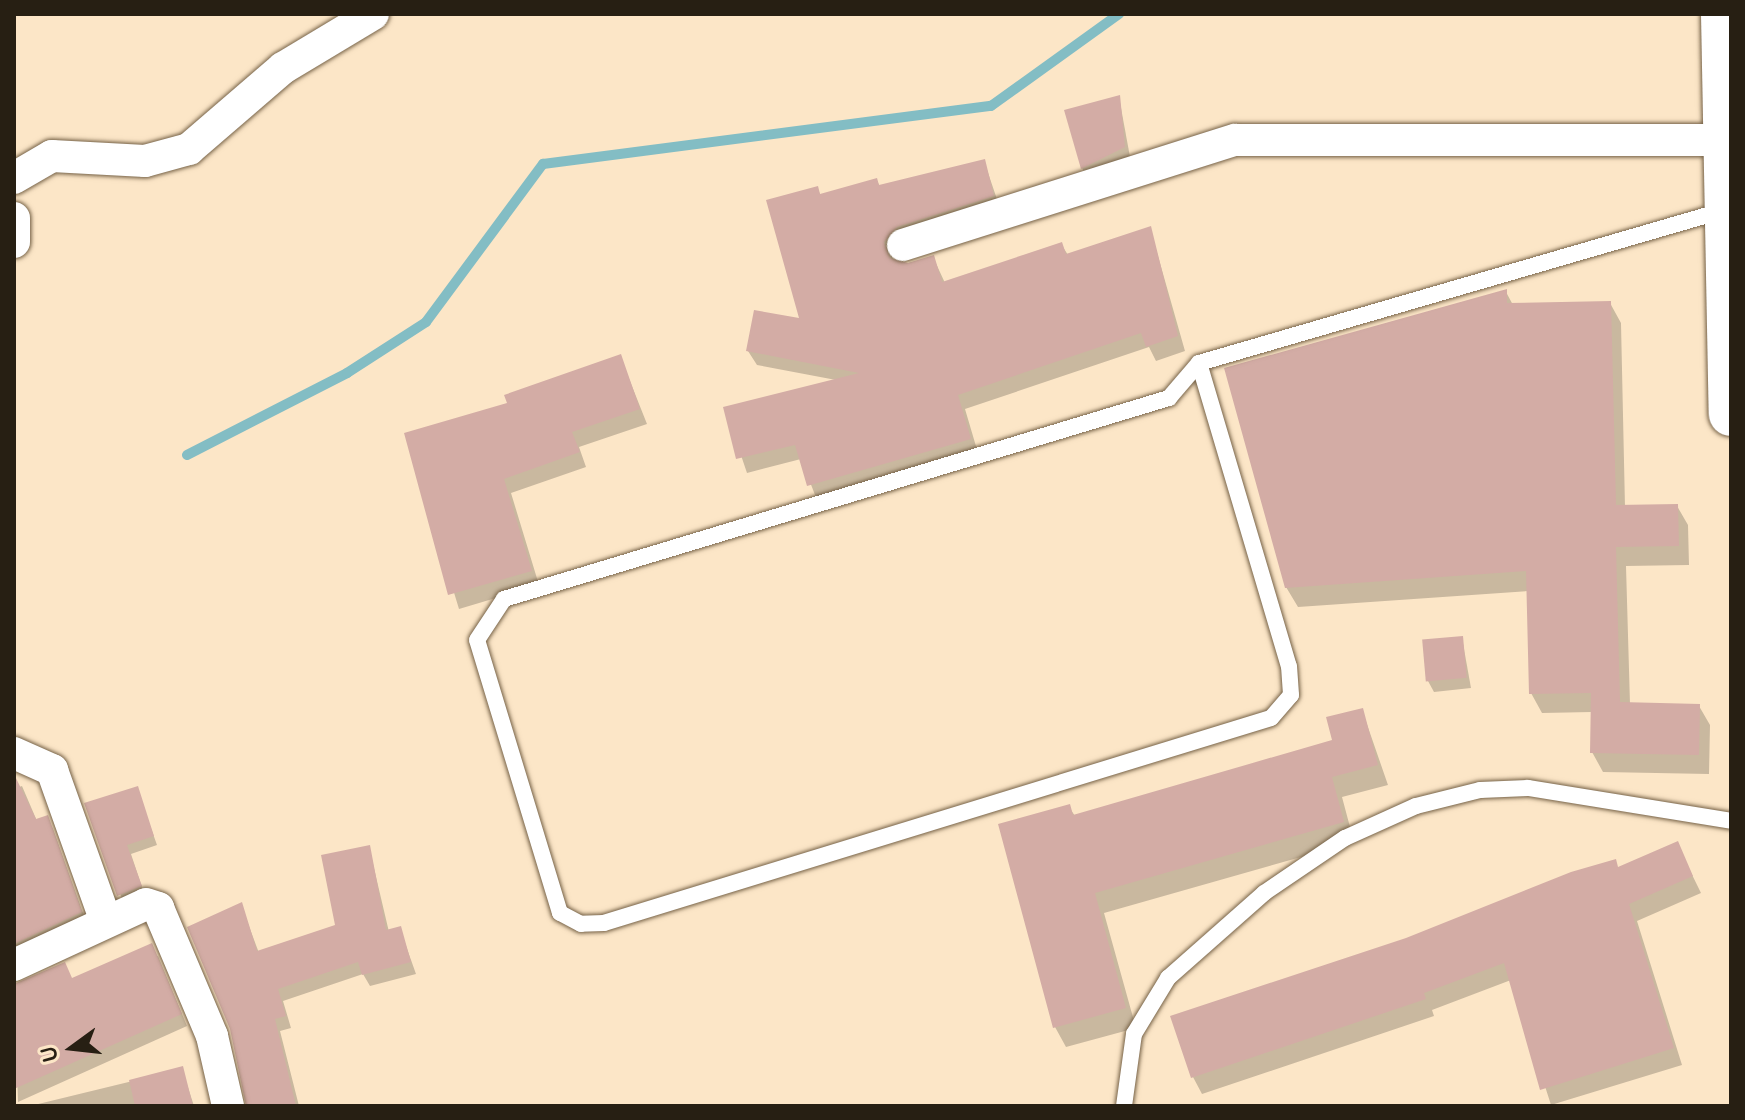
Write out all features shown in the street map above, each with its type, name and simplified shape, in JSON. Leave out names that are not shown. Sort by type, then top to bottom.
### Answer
[{"type":"highway","points":[[1723,14],[1731,414]]},
{"type":"street","points":[[14,178],[52,156],[145,161],[189,149],[283,68],[373,14]]},
{"type":"street","points":[[903,245],[1235,140],[1725,140]]},
{"type":"street","points":[[14,218],[14,242]]},
{"type":"street","points":[[14,753],[52,770],[106,922]]},
{"type":"street","points":[[14,965],[146,904],[158,908],[212,1036],[228,1106]]},
{"type":"lane","points":[[1199,363],[1289,666],[1291,695],[1271,718],[604,923],[581,924],[560,913],[477,640],[504,599],[1169,398],[1199,363],[1726,210]]},
{"type":"lane","points":[[1124,1106],[1134,1034],[1168,978],[1264,893],[1345,838],[1416,806],[1480,790],[1528,788],[1731,821]]},
{"type":"building","points":[[1120,95],[1125,147],[1081,169],[1064,110]]},
{"type":"building","points":[[985,159],[994,196],[897,227],[884,242],[890,258],[908,263],[934,255],[942,282],[1062,242],[1066,254],[1151,226],[1178,336],[1146,347],[1141,333],[958,395],[971,439],[807,486],[795,445],[736,459],[723,407],[859,373],[746,351],[754,310],[799,318],[766,200],[818,186],[820,194],[877,178],[879,185]]},
{"type":"building","points":[[1507,289],[1507,303],[1611,301],[1616,505],[1678,504],[1679,546],[1616,547],[1620,702],[1700,704],[1699,755],[1590,753],[1591,693],[1529,694],[1526,571],[1285,588],[1224,368]]},
{"type":"building","points":[[621,354],[640,409],[572,432],[580,452],[504,479],[532,571],[448,595],[404,433],[507,403],[504,395]]},
{"type":"building","points":[[1463,636],[1467,678],[1426,681],[1422,640]]},
{"type":"building","points":[[1363,708],[1378,765],[1332,777],[1344,822],[1095,893],[1126,1008],[1053,1028],[998,824],[1070,804],[1073,815],[1332,740],[1326,717]]},
{"type":"building","points":[[14,774],[36,819],[48,815],[82,912],[14,944]]},
{"type":"building","points":[[138,786],[154,836],[127,845],[142,886],[117,896],[84,803]]},
{"type":"building","points":[[1678,841],[1693,876],[1629,904],[1674,1048],[1540,1090],[1504,963],[1424,993],[1426,999],[1191,1078],[1170,1016],[1406,938],[1571,872],[1616,859],[1618,867]]},
{"type":"building","points":[[370,845],[386,930],[401,926],[411,962],[362,975],[358,962],[278,989],[286,1016],[275,1019],[296,1106],[246,1106],[230,1029],[187,927],[242,902],[257,951],[335,925],[321,855]]},
{"type":"building","points":[[152,943],[182,1014],[14,1089],[14,984],[65,962],[72,978]]},
{"type":"building","points":[[183,1066],[193,1106],[135,1106],[129,1080]]},
{"type":"waterway","points":[[187,455],[347,373],[426,322],[543,164],[991,106],[1119,14]]}]
